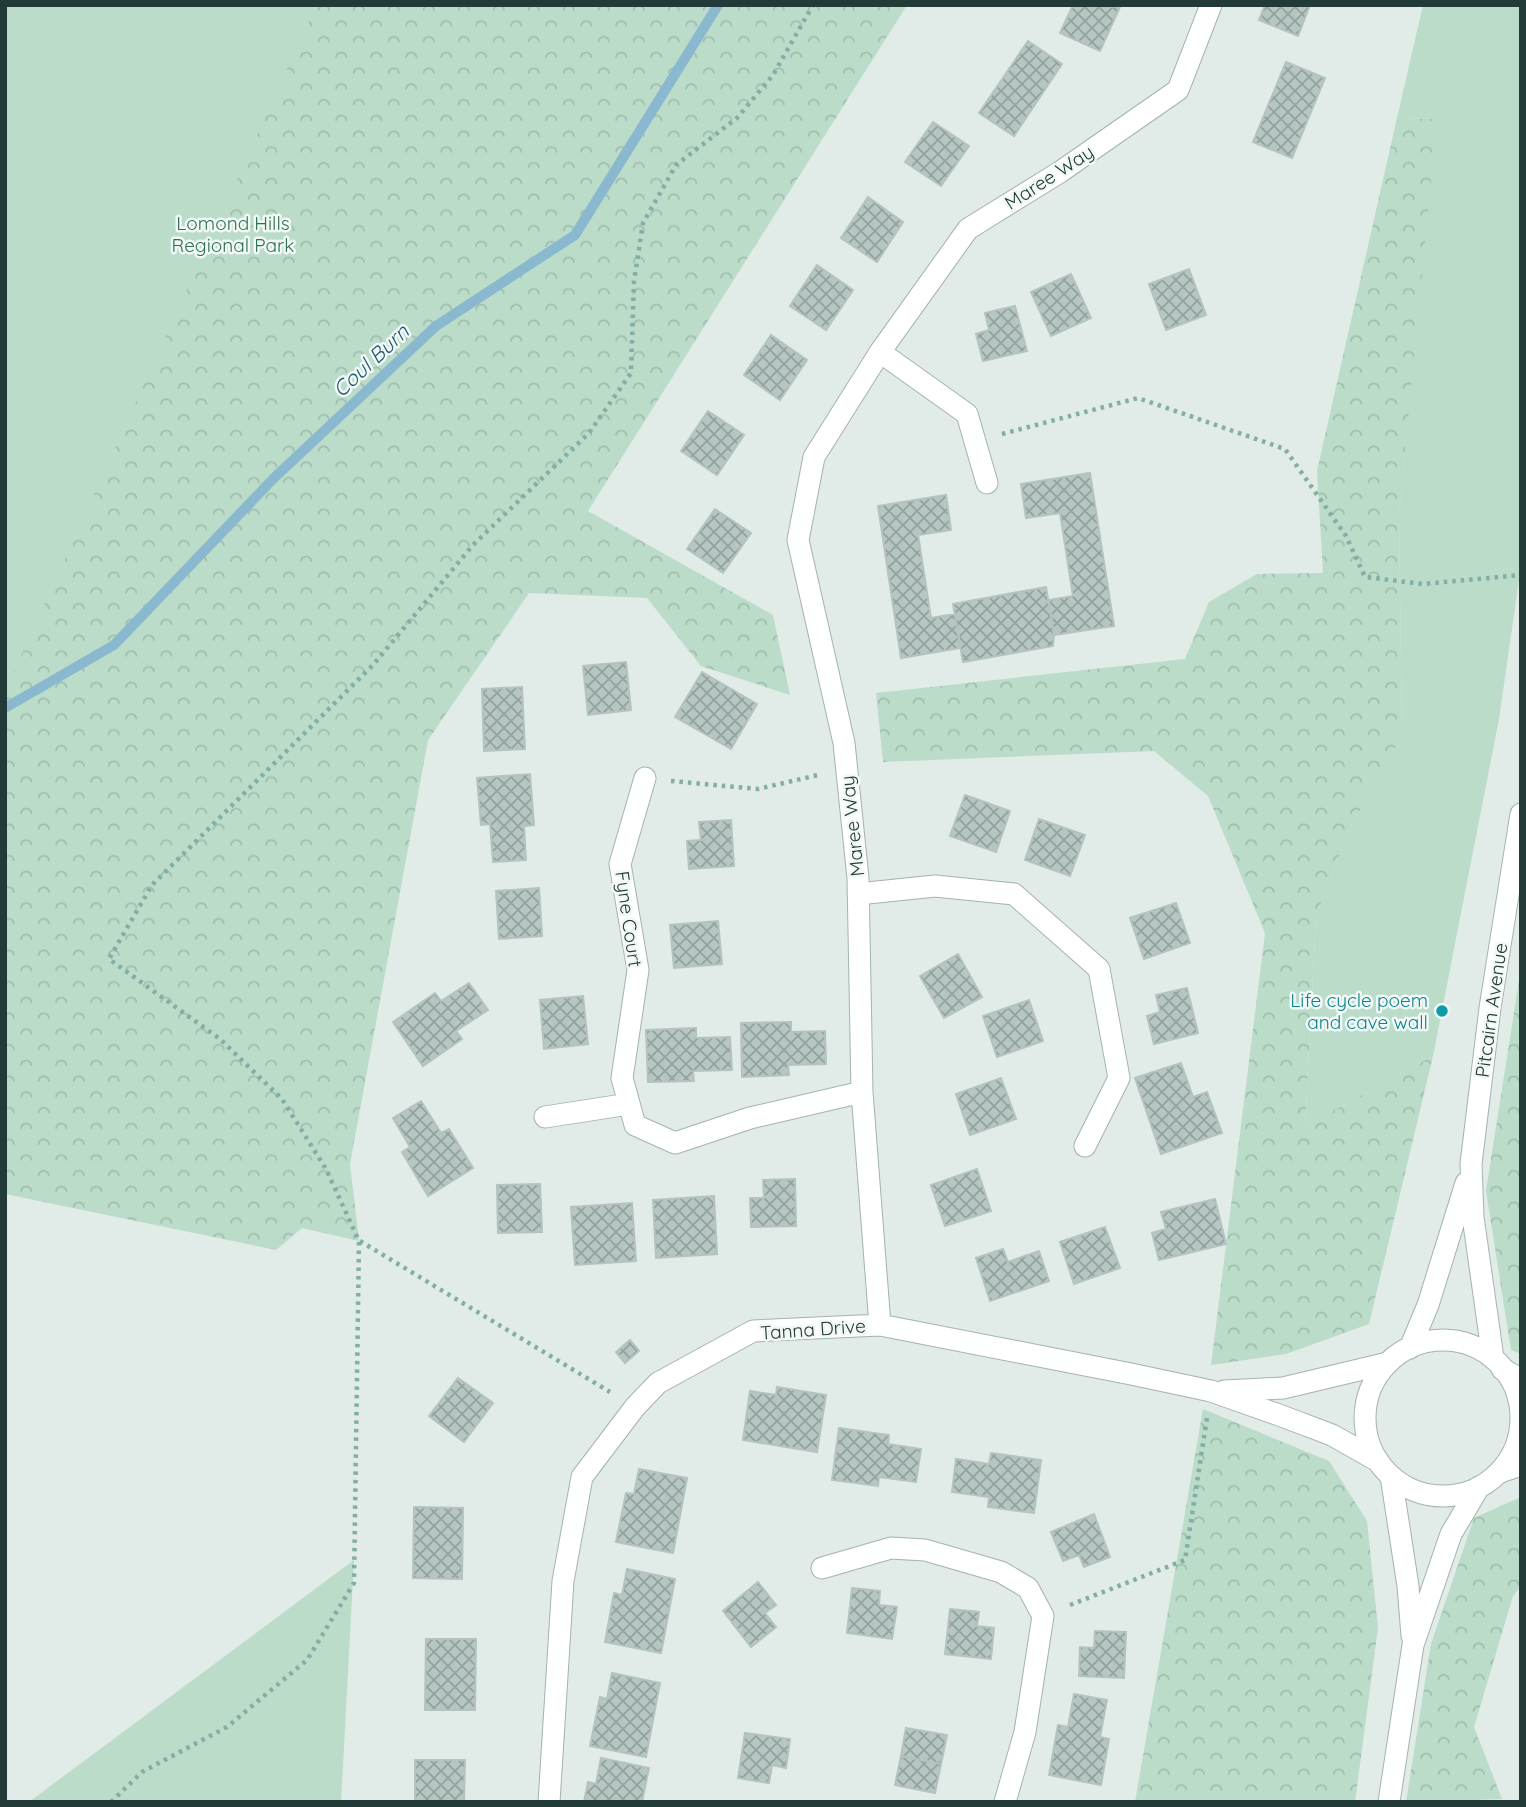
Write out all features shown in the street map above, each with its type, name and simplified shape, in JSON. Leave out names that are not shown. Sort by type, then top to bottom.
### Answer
[{"type":"street","name":"Maree Way","points":[[880,1325],[862,1092],[858,894],[844,743],[798,540],[814,457],[880,352],[968,229],[1060,172],[1178,90],[1211,5]]},
{"type":"street","points":[[880,352],[967,414],[987,483]]},
{"type":"street","name":"Fyne Court","points":[[645,778],[620,864],[638,970],[622,1078],[635,1125],[675,1143],[750,1118],[862,1092]]},
{"type":"street","name":"Pitcairn Avenue","points":[[1505,1369],[1471,1345],[1446,1339],[1420,1343],[1410,1348],[1378,1373],[1367,1397],[1364,1423],[1370,1449],[1385,1469],[1405,1487],[1430,1496],[1455,1496],[1479,1487],[1500,1472],[1514,1451],[1521,1426],[1519,1401],[1505,1369],[1473,1217],[1471,1164],[1490,1008],[1521,814]]},
{"type":"street","points":[[858,894],[935,886],[1014,894],[1099,969],[1119,1078],[1085,1146]]},
{"type":"street","points":[[545,1118],[629,1104]]},
{"type":"street","name":"Pitcairn Avenue","points":[[1410,1348],[1439,1272],[1471,1164]]},
{"type":"street","name":"Tanna Drive","points":[[549,1802],[563,1581],[582,1477],[635,1407],[658,1383],[754,1331],[880,1325],[1211,1391],[1332,1434],[1385,1469]]},
{"type":"street","name":"Tanna Drive","points":[[1211,1391],[1283,1388],[1388,1363]]},
{"type":"street","points":[[1500,1472],[1521,1465]]},
{"type":"street","name":"Pitcairn Avenue","points":[[1385,1469],[1408,1586],[1413,1645]]},
{"type":"street","name":"Pitcairn Avenue","points":[[1389,1802],[1413,1645],[1451,1534],[1479,1487]]},
{"type":"street","points":[[822,1568],[891,1548],[925,1550],[1001,1572],[1028,1588],[1043,1616],[1025,1732],[1005,1802]]},
{"type":"path","points":[[111,1802],[142,1772],[227,1727],[307,1660],[354,1583],[359,1241],[327,1169],[282,1099],[220,1039],[109,959],[152,885],[373,665],[473,545],[589,433],[631,373],[634,281],[643,223],[676,165],[737,118],[773,75],[813,5]]},
{"type":"path","points":[[975,442],[1138,398],[1285,449],[1346,536],[1365,577],[1423,584],[1521,575]]},
{"type":"path","points":[[645,778],[758,789],[846,768]]},
{"type":"path","points":[[359,1241],[635,1407]]},
{"type":"path","points":[[1043,1616],[1185,1560],[1211,1391]]},
{"type":"green space","name":"Lomond Hills Regional Park","points":[[5,5],[718,5],[5,718]]},
{"type":"green space","points":[[316,5],[907,5],[588,511],[773,615],[790,695],[701,666],[647,598],[529,593],[428,740],[350,1164],[359,1241],[302,1228],[276,1250],[5,1194],[5,691]]},
{"type":"green space","points":[[1423,5],[1521,5],[1521,566],[1499,719],[1433,1056],[1305,1126],[1316,916],[1350,828],[1402,736],[1399,516],[1436,119],[1397,118]]},
{"type":"green space","points":[[1397,118],[1437,119],[1399,516],[1402,736],[1350,828],[1316,916],[1305,1126],[1433,1056],[1369,1324],[1286,1354],[1211,1365],[1265,933],[1208,796],[1154,751],[883,762],[876,693],[1185,659],[1209,602],[1257,574],[1323,573],[1317,471]]},
{"type":"green space","points":[[1521,968],[1521,1354],[1511,1350],[1486,1191]]},
{"type":"green space","points":[[1203,1409],[1329,1461],[1367,1521],[1378,1628],[1355,1802],[1135,1802]]},
{"type":"green space","points":[[1521,1497],[1521,1586],[1513,1596],[1474,1727],[1502,1799],[1406,1802],[1431,1644],[1474,1518]]},
{"type":"green space","points":[[354,1560],[341,1802],[29,1802]]},
{"type":"building","points":[[1073,5],[1120,7],[1100,51],[1060,33]]},
{"type":"building","points":[[1265,5],[1310,5],[1298,36],[1259,20]]},
{"type":"building","points":[[1028,41],[1062,64],[1014,136],[979,113]]},
{"type":"building","points":[[1286,62],[1325,78],[1292,158],[1253,142]]},
{"type":"building","points":[[933,122],[969,146],[941,186],[905,162]]},
{"type":"building","points":[[868,197],[903,222],[877,262],[841,238]]},
{"type":"building","points":[[817,265],[853,290],[826,330],[790,306]]},
{"type":"building","points":[[1189,269],[1206,315],[1166,330],[1149,284]]},
{"type":"building","points":[[1071,274],[1091,318],[1051,336],[1031,292]]},
{"type":"building","points":[[1015,306],[1027,351],[983,361],[976,334],[989,330],[985,313]]},
{"type":"building","points":[[771,335],[807,360],[780,400],[744,375]]},
{"type":"building","points":[[708,411],[744,435],[717,475],[681,451]]},
{"type":"building","points":[[1090,473],[1114,626],[1054,635],[1049,600],[1073,596],[1060,513],[1026,518],[1021,484]]},
{"type":"building","points":[[946,495],[951,530],[918,535],[931,618],[955,614],[960,648],[901,658],[878,506]]},
{"type":"building","points":[[715,509],[751,533],[723,573],[687,549]]},
{"type":"building","points":[[1046,587],[1054,635],[1053,646],[963,662],[953,604]]},
{"type":"building","points":[[626,662],[631,710],[588,715],[583,666]]},
{"type":"building","points":[[702,672],[757,704],[731,749],[675,717]]},
{"type":"building","points":[[522,687],[525,749],[484,751],[482,689]]},
{"type":"building","points":[[530,774],[534,825],[524,826],[526,860],[493,862],[490,824],[481,825],[477,778]]},
{"type":"building","points":[[965,795],[1010,811],[996,852],[950,836]]},
{"type":"building","points":[[1039,819],[1085,835],[1070,876],[1025,860]]},
{"type":"building","points":[[731,820],[734,866],[689,869],[687,841],[701,840],[699,822]]},
{"type":"building","points":[[539,888],[542,936],[499,939],[496,891]]},
{"type":"building","points":[[1176,903],[1190,943],[1144,959],[1130,918]]},
{"type":"building","points":[[718,921],[722,964],[674,968],[670,925]]},
{"type":"building","points":[[958,954],[982,997],[944,1018],[920,976]]},
{"type":"building","points":[[469,983],[488,1010],[456,1031],[462,1039],[423,1066],[393,1022],[435,993],[441,1001]]},
{"type":"building","points":[[1187,988],[1198,1033],[1154,1044],[1147,1016],[1160,1012],[1156,995]]},
{"type":"building","points":[[583,996],[588,1044],[544,1049],[540,1000]]},
{"type":"building","points":[[1029,1000],[1043,1041],[997,1057],[983,1016]]},
{"type":"building","points":[[791,1022],[791,1032],[825,1031],[826,1064],[788,1065],[789,1075],[742,1077],[741,1023]]},
{"type":"building","points":[[696,1028],[696,1038],[730,1037],[732,1070],[693,1071],[694,1081],[648,1082],[646,1030]]},
{"type":"building","points":[[1181,1063],[1193,1097],[1207,1092],[1222,1133],[1161,1154],[1135,1078]]},
{"type":"building","points":[[1001,1078],[1016,1119],[970,1135],[956,1094]]},
{"type":"building","points":[[421,1101],[441,1133],[449,1129],[473,1168],[428,1196],[402,1152],[410,1147],[393,1118]]},
{"type":"building","points":[[977,1169],[991,1211],[945,1226],[931,1185]]},
{"type":"building","points":[[795,1179],[796,1226],[751,1227],[750,1198],[764,1198],[763,1180]]},
{"type":"building","points":[[540,1184],[542,1232],[498,1233],[497,1185]]},
{"type":"building","points":[[714,1196],[717,1254],[656,1258],[653,1200]]},
{"type":"building","points":[[1215,1199],[1226,1244],[1159,1260],[1152,1233],[1166,1229],[1161,1212]]},
{"type":"building","points":[[632,1203],[636,1261],[575,1265],[571,1207]]},
{"type":"building","points":[[1105,1227],[1120,1268],[1074,1284],[1060,1242]]},
{"type":"building","points":[[1003,1249],[1008,1262],[1039,1251],[1049,1281],[990,1301],[976,1258]]},
{"type":"building","points":[[630,1340],[639,1351],[625,1363],[616,1352]]},
{"type":"building","points":[[458,1378],[493,1403],[464,1442],[429,1416]]},
{"type":"building","points":[[777,1387],[826,1395],[817,1452],[743,1440],[750,1391],[776,1395]]},
{"type":"building","points":[[839,1428],[889,1435],[888,1444],[921,1449],[916,1482],[879,1477],[878,1486],[832,1480]]},
{"type":"building","points":[[991,1453],[1041,1460],[1034,1513],[988,1507],[989,1497],[952,1492],[956,1459],[989,1464]]},
{"type":"building","points":[[639,1469],[687,1478],[673,1553],[616,1542],[626,1493],[634,1494]]},
{"type":"building","points":[[414,1507],[463,1508],[462,1579],[413,1578]]},
{"type":"building","points":[[1094,1514],[1110,1557],[1084,1567],[1079,1555],[1063,1561],[1051,1532]]},
{"type":"building","points":[[627,1569],[675,1579],[661,1653],[605,1642],[614,1593],[622,1595]]},
{"type":"building","points":[[758,1582],[776,1605],[765,1613],[776,1627],[751,1647],[723,1611]]},
{"type":"building","points":[[852,1588],[880,1591],[879,1605],[897,1607],[892,1639],[847,1633]]},
{"type":"building","points":[[950,1609],[979,1612],[977,1626],[994,1628],[991,1659],[945,1654]]},
{"type":"building","points":[[1095,1631],[1126,1632],[1124,1678],[1079,1676],[1080,1647],[1094,1648]]},
{"type":"building","points":[[426,1639],[476,1639],[475,1710],[425,1710]]},
{"type":"building","points":[[612,1673],[660,1683],[646,1757],[590,1746],[600,1697],[607,1699]]},
{"type":"building","points":[[1074,1694],[1107,1700],[1100,1737],[1109,1739],[1101,1785],[1049,1775],[1058,1725],[1068,1727]]},
{"type":"building","points":[[906,1728],[947,1735],[941,1764],[901,1756]]},
{"type":"building","points":[[745,1733],[790,1739],[786,1768],[772,1765],[769,1783],[738,1778]]},
{"type":"building","points":[[901,1756],[941,1764],[935,1793],[895,1785]]},
{"type":"building","points":[[601,1758],[649,1768],[642,1802],[584,1802],[588,1782],[596,1784]]},
{"type":"building","points":[[415,1760],[465,1760],[464,1802],[415,1802]]},
{"type":"waterway","name":"Coul Burn","points":[[5,708],[114,645],[274,478],[436,326],[575,235],[718,5]]},
{"type":"place","name":"Life cycle poem and cave wall","points":[[1442,1011]]}]
